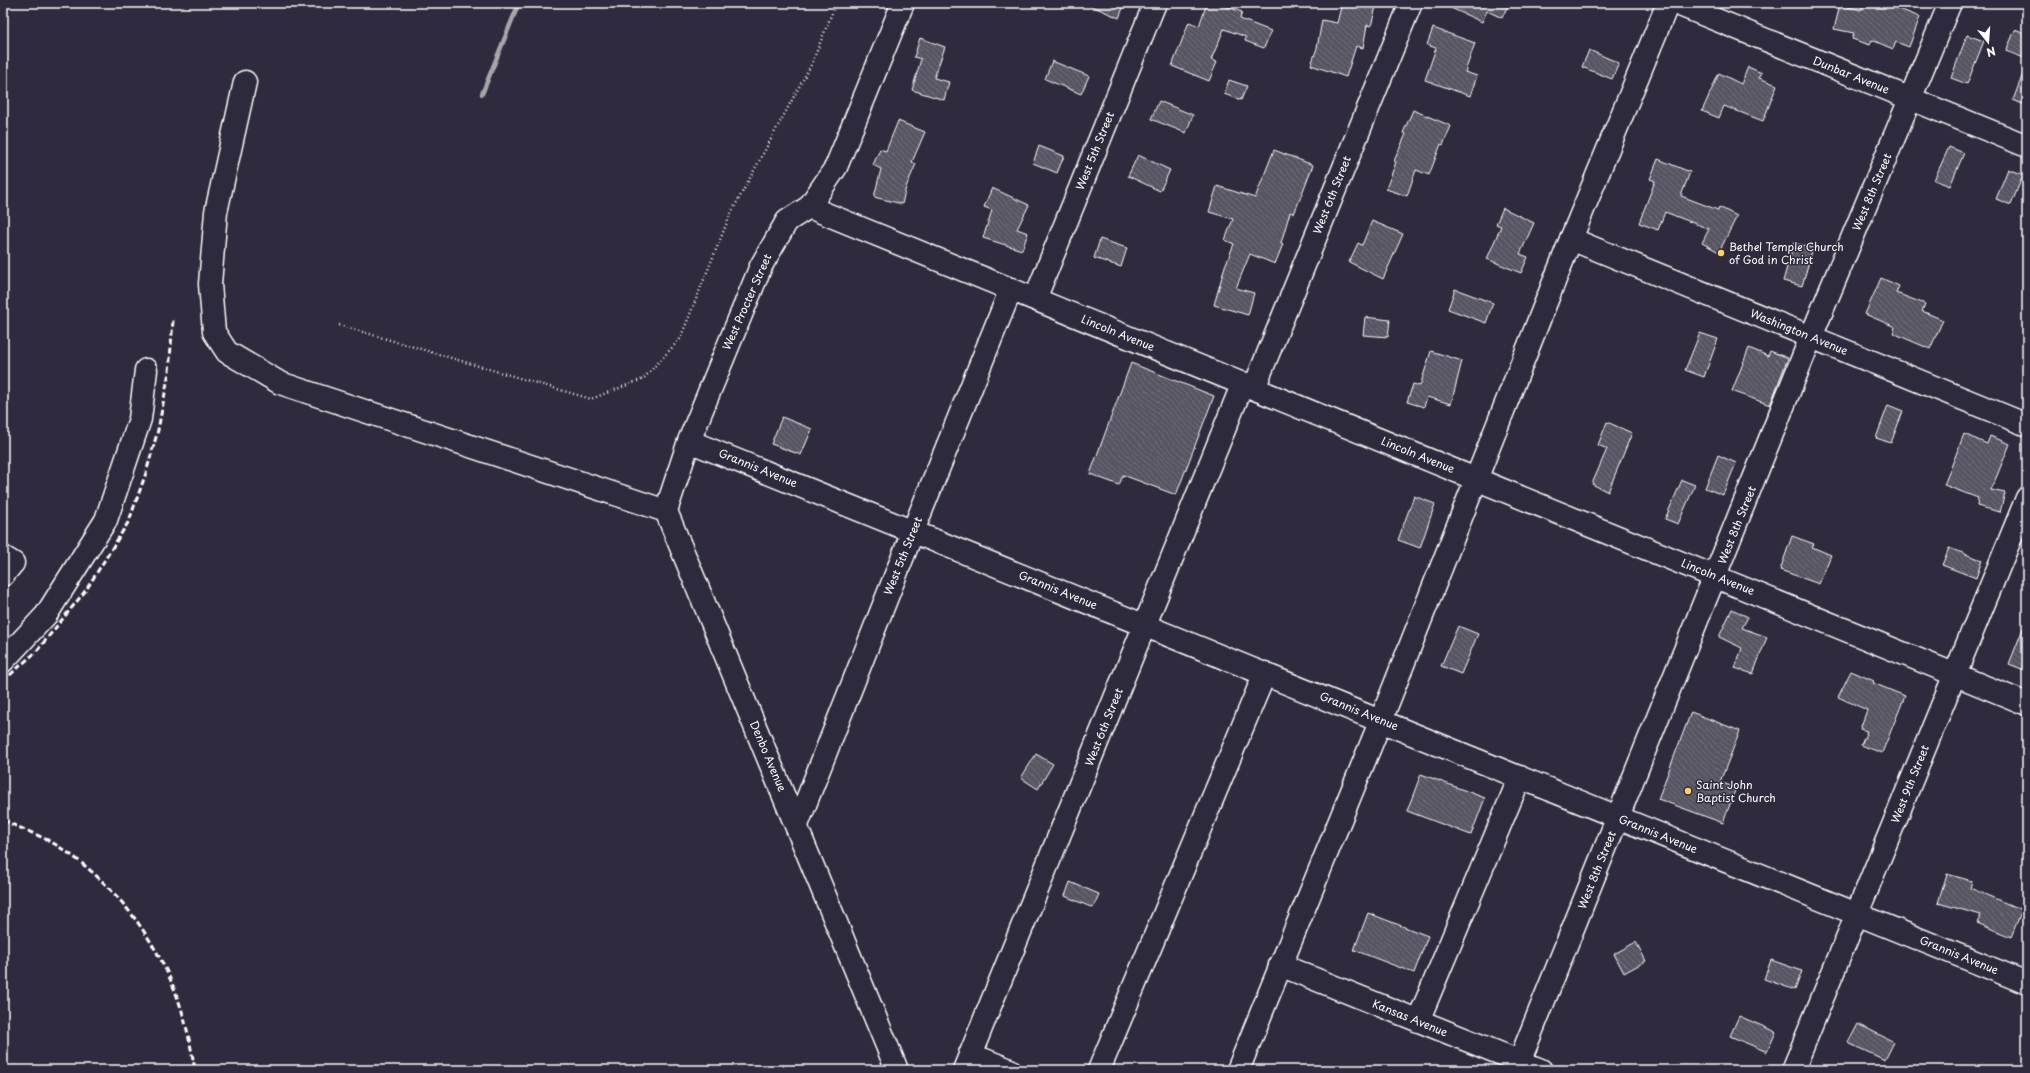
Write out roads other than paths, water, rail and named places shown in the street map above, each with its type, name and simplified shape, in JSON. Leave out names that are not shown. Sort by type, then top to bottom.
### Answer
[{"type":"street","name":"West Procter Street","points":[[689,440],[761,266],[787,221],[809,207],[836,167],[903,3]]},
{"type":"street","name":"West 5th Street","points":[[1035,299],[1155,3]]},
{"type":"street","name":"West 6th Street","points":[[967,1062],[1145,625],[1410,3]]},
{"type":"street","points":[[1238,1070],[1381,720],[1475,478],[1668,3]]},
{"type":"street","name":"Dunbar Avenue","points":[[1675,3],[2027,146]]},
{"type":"street","name":"West 8th Street","points":[[1517,1066],[1812,337],[1950,3]]},
{"type":"street","points":[[245,82],[216,212],[210,284],[214,332],[227,352],[280,383],[666,511],[689,440]]},
{"type":"street","name":"Lincoln Avenue","points":[[809,207],[2027,704]]},
{"type":"street","name":"Washington Avenue","points":[[1571,239],[2027,425]]},
{"type":"street","name":"West 5th Street","points":[[797,825],[913,531],[1011,289]]},
{"type":"street","points":[[3,661],[46,614],[106,520],[140,419],[146,370]]},
{"type":"street","name":"Grannis Avenue","points":[[689,440],[2027,983]]},
{"type":"street","name":"West 9th Street","points":[[1794,1070],[2027,498]]},
{"type":"street","name":"Denbo Avenue","points":[[666,511],[897,1070]]},
{"type":"street","points":[[3,557],[13,563],[3,575]]},
{"type":"street","points":[[1099,1070],[1265,673]]},
{"type":"street","points":[[1418,1021],[1520,777]]},
{"type":"street","name":"Kansas Avenue","points":[[1280,965],[1418,1021],[1517,1066],[1540,1070]]},
{"type":"street","points":[[967,1062],[1010,1070]]},
{"type":"waterway","points":[[482,94],[519,3]]},
{"type":"railway","points":[[3,681],[36,652],[86,590],[129,521],[146,473],[158,430],[169,372],[173,320]]},
{"type":"railway","points":[[3,820],[53,843],[74,857],[113,892],[130,913],[146,934],[171,981],[185,1021],[195,1070]]},
{"type":"place","name":"Bethel Temple Church of God in Christ","points":[[1721,253]]},
{"type":"place","name":"Saint John Baptist Church","points":[[1688,791]]}]
